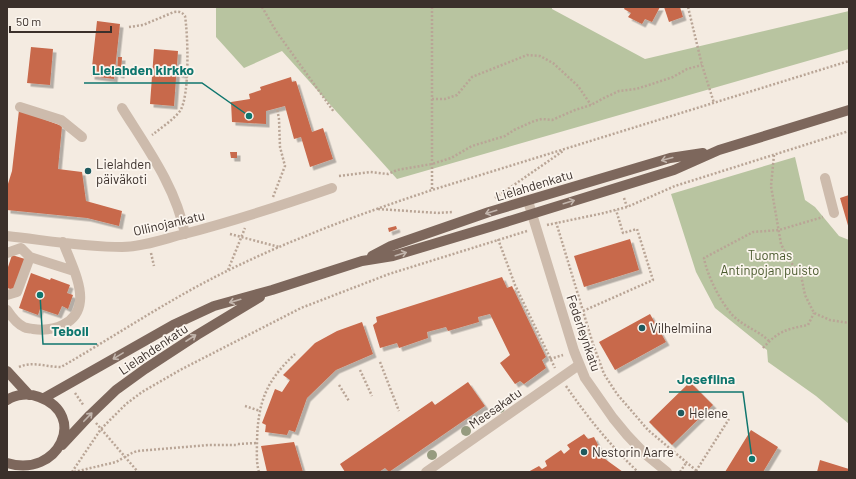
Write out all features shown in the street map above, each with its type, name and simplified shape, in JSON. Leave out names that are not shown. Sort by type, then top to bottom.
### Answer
[{"type":"main road","name":"Lielahdenkatu","points":[[362,261],[393,256],[674,170],[719,150],[849,110]]},
{"type":"main road","name":"Lielahdenkatu","points":[[44,398],[70,385],[126,351],[180,322],[214,306],[272,290],[362,261],[398,244],[460,222],[670,158],[719,150]]},
{"type":"main road","name":"Lielahdenkatu","points":[[9,467],[32,469],[44,465],[55,457],[62,446],[90,415],[116,390],[197,335],[272,290]]},
{"type":"main road","points":[[8,372],[29,395]]},
{"type":"main road","points":[[7,400],[16,396],[29,395],[44,398],[56,408],[63,422],[64,430],[62,446]]},
{"type":"street","points":[[20,107],[61,120],[82,137]]},
{"type":"street","points":[[122,108],[161,170],[177,201],[186,234]]},
{"type":"street","points":[[825,178],[834,213]]},
{"type":"street","name":"Ollinojankatu","points":[[7,236],[123,247],[144,244],[186,234],[250,215],[332,188]]},
{"type":"street","name":"Federleynkatu","points":[[528,201],[579,365],[585,378],[623,431],[645,454],[667,472]]},
{"type":"street","points":[[21,248],[22,237]]},
{"type":"street","points":[[7,310],[12,318],[25,328],[43,330],[56,328],[74,317],[80,301],[78,283],[63,242]]},
{"type":"street","points":[[21,248],[30,257],[74,271]]},
{"type":"street","points":[[7,253],[21,248]]},
{"type":"street","points":[[7,295],[16,292],[30,257]]},
{"type":"street","name":"Meesakatu","points":[[426,472],[579,365]]},
{"type":"path","points":[[262,7],[276,31],[334,112]]},
{"type":"path","points":[[432,7],[432,190]]},
{"type":"path","points":[[688,7],[702,65],[714,103]]},
{"type":"path","points":[[129,27],[143,25],[179,11],[185,16],[186,22],[187,78],[184,103],[172,120],[143,142]]},
{"type":"path","points":[[432,99],[445,99],[457,95],[472,77],[527,55],[540,56],[553,63],[578,86],[591,105]]},
{"type":"path","points":[[8,372],[25,364],[61,367],[228,270],[278,247],[375,209],[849,61]]},
{"type":"path","points":[[339,176],[370,172],[388,174],[397,170],[432,164],[451,158],[472,146],[504,136],[534,121],[542,119],[552,120],[591,105],[619,91],[652,84],[687,69],[702,65]]},
{"type":"path","points":[[269,201],[273,197],[285,166],[280,147],[277,108]]},
{"type":"path","points":[[73,472],[101,429],[126,404],[156,383],[301,308],[389,274],[556,222],[627,207],[647,200],[675,186],[849,132]]},
{"type":"path","points":[[494,198],[565,150]]},
{"type":"path","points":[[774,155],[771,186],[780,244],[789,260],[801,274],[804,295],[814,313],[830,320],[849,323]]},
{"type":"path","points":[[624,198],[627,207]]},
{"type":"path","points":[[375,209],[438,213]]},
{"type":"path","points":[[583,311],[653,280],[637,229],[623,233],[616,210]]},
{"type":"path","points":[[228,270],[250,215]]},
{"type":"path","points":[[769,341],[738,321],[730,313],[721,299],[706,267],[704,258],[753,232],[779,230],[815,220]]},
{"type":"path","points":[[556,222],[604,374],[617,394],[648,430],[686,464],[697,471],[729,419]]},
{"type":"path","points":[[228,233],[278,247]]},
{"type":"path","points":[[498,240],[515,286],[550,359],[586,415],[599,432],[638,472]]},
{"type":"path","points":[[763,348],[769,341],[784,331],[808,324],[814,313]]},
{"type":"path","points":[[259,472],[257,465],[257,422],[263,399],[269,384],[281,367],[295,354]]},
{"type":"path","points":[[380,362],[399,411]]},
{"type":"path","points":[[61,367],[70,385],[90,415],[138,472]]},
{"type":"path","points":[[360,370],[372,396]]},
{"type":"path","points":[[339,386],[349,401]]},
{"type":"path","points":[[245,406],[260,411]]},
{"type":"path","points":[[73,472],[116,462],[137,451],[257,443]]},
{"type":"path","points":[[680,472],[686,464]]},
{"type":"green space","points":[[216,7],[552,7],[552,9],[645,59],[849,11],[849,49],[397,179],[282,51],[244,68],[216,37]]},
{"type":"green space","name":"Tuomas Antinpojan puisto","points":[[795,157],[805,200],[815,207],[839,236],[849,240],[849,424],[816,396],[768,362],[767,350],[715,308],[696,272],[671,194]]},
{"type":"building","points":[[625,7],[660,7],[652,22],[645,19],[642,24],[628,17],[631,13],[624,9]]},
{"type":"building","points":[[664,7],[680,7],[683,17],[669,22]]},
{"type":"building","points":[[97,21],[120,24],[114,79],[91,76]]},
{"type":"building","points":[[31,47],[53,49],[50,85],[27,83]]},
{"type":"building","points":[[154,49],[178,51],[174,106],[150,104]]},
{"type":"building","points":[[118,57],[122,57],[121,75],[117,74]]},
{"type":"building","points":[[178,66],[184,66],[184,75],[178,74]]},
{"type":"building","points":[[291,77],[292,82],[296,81],[312,132],[323,128],[333,159],[310,167],[301,137],[294,139],[285,106],[266,111],[266,124],[232,122],[231,102],[250,99],[249,94],[261,90],[260,87]]},
{"type":"building","points":[[19,110],[62,126],[58,169],[82,172],[86,201],[122,211],[119,226],[87,218],[7,210],[7,187],[12,171]]},
{"type":"building","points":[[230,152],[237,152],[237,158],[231,158]]},
{"type":"building","points":[[849,195],[849,229],[840,198]]},
{"type":"building","points":[[396,226],[397,229],[389,232],[388,228]]},
{"type":"building","points":[[630,239],[639,270],[584,287],[574,256]]},
{"type":"building","points":[[12,255],[25,259],[14,290],[7,288],[7,270]]},
{"type":"building","points":[[31,273],[70,285],[67,293],[73,295],[68,309],[62,306],[58,315],[40,309],[38,315],[19,308]]},
{"type":"building","points":[[502,277],[507,288],[512,286],[546,357],[542,360],[546,368],[524,384],[520,381],[515,384],[500,363],[510,355],[490,314],[478,317],[479,322],[448,331],[446,327],[427,332],[428,338],[399,348],[397,343],[380,348],[373,325],[377,322],[376,317]]},
{"type":"building","name":"Vilhelmiina","points":[[650,314],[666,342],[615,370],[599,342]]},
{"type":"building","points":[[362,322],[373,354],[336,370],[307,398],[295,432],[289,430],[287,435],[265,432],[266,425],[262,423],[275,389],[282,392],[290,380],[283,375],[315,343],[337,331]]},
{"type":"building","points":[[468,382],[485,406],[389,472],[385,468],[379,472],[345,472],[340,464],[432,401],[435,405]]},
{"type":"building","name":"Helene","points":[[690,382],[713,405],[672,445],[649,422]]},
{"type":"building","points":[[751,430],[778,447],[763,472],[725,472]]},
{"type":"building","name":"Nestorin Aarre","points":[[584,434],[588,439],[594,437],[605,459],[623,472],[528,472],[539,466],[542,469],[547,466],[545,461],[561,450],[564,454],[570,449],[567,445]]},
{"type":"building","points":[[294,442],[303,472],[267,472],[261,446]]},
{"type":"building","points":[[820,460],[849,469],[849,472],[817,472]]},
{"type":"place","name":"Lielahden kirkko","points":[[249,116]]},
{"type":"place","name":"Lielahden päiväkoti","points":[[88,171]]},
{"type":"place","name":"Teboil","points":[[40,295]]},
{"type":"place","name":"Vilhelmiina","points":[[642,328]]},
{"type":"place","name":"Helene","points":[[681,413]]},
{"type":"place","name":"Nestorin Aarre","points":[[584,452]]},
{"type":"place","name":"Josefiina","points":[[752,459]]}]
